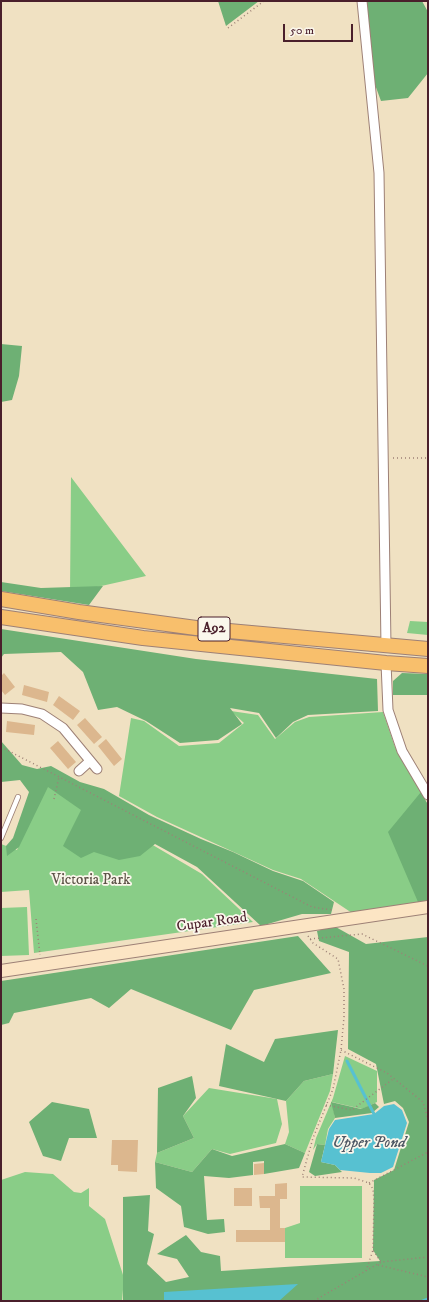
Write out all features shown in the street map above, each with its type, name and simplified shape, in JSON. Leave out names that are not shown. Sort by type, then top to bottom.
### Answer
[{"type":"highway","name":"A92","points":[[1,599],[79,612],[196,628],[428,649]]},
{"type":"highway","name":"A92","points":[[1,617],[143,638],[428,666]]},
{"type":"main road","name":"Cupar Road","points":[[1,971],[428,907]]},
{"type":"street","points":[[362,1],[379,173],[386,646]]},
{"type":"street","points":[[386,663],[388,710],[402,751],[428,795]]},
{"type":"street","points":[[1,708],[22,709],[42,714],[63,728],[97,769]]},
{"type":"street","points":[[78,771],[90,761]]},
{"type":"lane","points":[[1,838],[18,797]]},
{"type":"path","points":[[228,28],[264,1]]},
{"type":"path","points":[[383,458],[428,458]]},
{"type":"path","points":[[1,747],[312,908],[334,910]]},
{"type":"path","points":[[54,799],[59,777]]},
{"type":"path","points":[[36,919],[38,943]]},
{"type":"path","points":[[301,926],[313,943],[338,959],[344,989],[341,1050],[333,1089],[313,1138],[302,1177],[354,1178],[369,1183],[373,1189],[374,1200],[373,1250],[366,1271]]},
{"type":"path","points":[[310,939],[362,934],[428,966]]},
{"type":"path","points":[[341,1050],[387,1073],[422,1102],[428,1120]]},
{"type":"path","points":[[326,1105],[352,1110],[394,1079]]},
{"type":"path","points":[[369,1183],[428,1152]]},
{"type":"path","points":[[373,1250],[381,1262]]},
{"type":"path","points":[[314,1301],[381,1262],[428,1257]]},
{"type":"path","points":[[378,1264],[428,1277]]},
{"type":"green space","points":[[218,1],[259,1],[226,26]]},
{"type":"green space","points":[[366,1],[422,1],[428,12],[428,73],[408,98],[381,101],[374,82]]},
{"type":"green space","points":[[1,344],[22,346],[19,376],[12,400],[1,402]]},
{"type":"green space","points":[[71,477],[146,576],[70,593]]},
{"type":"green space","points":[[1,582],[41,588],[103,586],[89,605],[1,591]]},
{"type":"green space","points":[[410,621],[428,622],[428,635],[407,633]]},
{"type":"green space","points":[[1,629],[196,659],[377,679],[378,711],[308,715],[293,722],[276,738],[259,713],[230,708],[242,724],[218,740],[180,743],[146,721],[117,707],[98,710],[83,672],[61,652],[4,654],[1,658]]},
{"type":"green space","points":[[402,673],[428,674],[428,695],[393,695],[393,681]]},
{"type":"green space","points":[[231,711],[258,715],[275,739],[295,722],[309,717],[383,712],[395,747],[428,805],[428,901],[352,913],[301,879],[273,870],[157,817],[119,796],[131,718],[144,721],[179,746],[219,743],[244,723]]},
{"type":"green space","points":[[1,741],[22,765],[37,769],[51,766],[80,782],[104,789],[149,815],[201,839],[273,871],[303,881],[334,902],[331,914],[302,914],[261,926],[197,867],[155,844],[140,856],[119,860],[94,852],[81,858],[63,846],[81,810],[48,787],[19,847],[7,856],[6,846],[13,838],[29,792],[20,780],[1,782]]},
{"type":"green space","name":"Victoria Park","points":[[44,781],[202,874],[253,922],[34,953],[29,890],[1,892],[1,844],[17,850]]},
{"type":"green space","points":[[421,792],[428,805],[428,901],[418,902],[388,832]]},
{"type":"green space","points":[[27,907],[29,955],[1,956],[1,908]]},
{"type":"green space","points":[[334,926],[366,944],[428,937],[428,1301],[123,1301],[123,1197],[150,1195],[148,1231],[154,1234],[147,1264],[166,1282],[189,1277],[177,1259],[157,1254],[186,1235],[201,1252],[220,1256],[221,1271],[380,1261],[373,1250],[374,1180],[394,1170],[409,1122],[403,1108],[395,1101],[384,1104],[376,1064],[348,1049],[349,952],[319,941],[317,931]]},
{"type":"green space","points":[[298,936],[331,973],[254,990],[231,1030],[131,989],[109,1008],[91,998],[14,1013],[9,1023],[1,1025],[1,981]]},
{"type":"green space","points":[[338,1030],[333,1074],[304,1081],[286,1101],[219,1086],[226,1044],[264,1062],[275,1039]]},
{"type":"green space","points":[[345,1056],[377,1071],[377,1102],[362,1109],[332,1102],[335,1118],[328,1129],[325,1145],[317,1144],[313,1150],[316,1138],[333,1098]]},
{"type":"green space","points":[[333,1074],[330,1091],[305,1153],[285,1144],[289,1132],[286,1101],[304,1081]]},
{"type":"green space","points":[[192,1076],[196,1098],[183,1116],[194,1138],[157,1153],[158,1088]]},
{"type":"green space","points":[[209,1088],[277,1099],[282,1124],[276,1143],[230,1154],[212,1149],[192,1172],[155,1162],[157,1153],[194,1138],[183,1116]]},
{"type":"green space","points":[[52,1102],[89,1109],[97,1138],[69,1138],[61,1161],[43,1156],[29,1122]]},
{"type":"green space","points":[[331,1102],[361,1109],[375,1103],[379,1107],[372,1113],[335,1118]]},
{"type":"green space","points":[[285,1144],[305,1153],[299,1168],[264,1174],[264,1161],[253,1162],[253,1175],[229,1178],[204,1176],[207,1220],[224,1219],[225,1232],[208,1234],[184,1227],[181,1206],[156,1188],[155,1162],[192,1172],[212,1149],[232,1156]]},
{"type":"green space","points":[[317,1144],[325,1145],[321,1162],[335,1165],[342,1172],[315,1176],[309,1172]]},
{"type":"green space","points":[[25,1172],[53,1174],[74,1192],[81,1193],[89,1188],[89,1206],[105,1219],[124,1278],[122,1301],[1,1301],[1,1180]]},
{"type":"green space","points":[[300,1186],[362,1186],[362,1258],[285,1258],[285,1228],[300,1223]]},
{"type":"water","name":"Upper Pond","points":[[394,1104],[402,1110],[407,1123],[393,1167],[381,1173],[370,1173],[340,1170],[335,1165],[321,1162],[329,1129],[335,1120],[374,1114],[384,1106]]},
{"type":"water","points":[[298,1284],[279,1301],[164,1301],[164,1292]]},
{"type":"building","points":[[4,673],[15,687],[5,695],[1,690],[1,676]]},
{"type":"building","points":[[24,685],[49,692],[47,702],[22,695]]},
{"type":"building","points":[[59,696],[80,711],[73,720],[53,705]]},
{"type":"building","points":[[85,718],[102,737],[94,744],[77,725]]},
{"type":"building","points":[[7,721],[35,725],[34,735],[6,732]]},
{"type":"building","points":[[106,739],[122,759],[114,766],[98,746]]},
{"type":"building","points":[[58,741],[76,762],[68,769],[50,748]]},
{"type":"building","points":[[112,1140],[138,1140],[137,1172],[118,1171],[118,1165],[111,1165]]},
{"type":"building","points":[[264,1163],[264,1174],[254,1175],[254,1164]]},
{"type":"building","points":[[287,1183],[287,1199],[280,1199],[280,1228],[285,1228],[285,1242],[236,1242],[236,1230],[270,1230],[270,1208],[260,1208],[259,1196],[275,1196],[275,1184]]},
{"type":"building","points":[[234,1188],[252,1188],[252,1206],[234,1206]]},
{"type":"waterway","points":[[347,1061],[374,1114]]},
{"type":"waterway","points":[[423,1301],[428,1299]]}]
